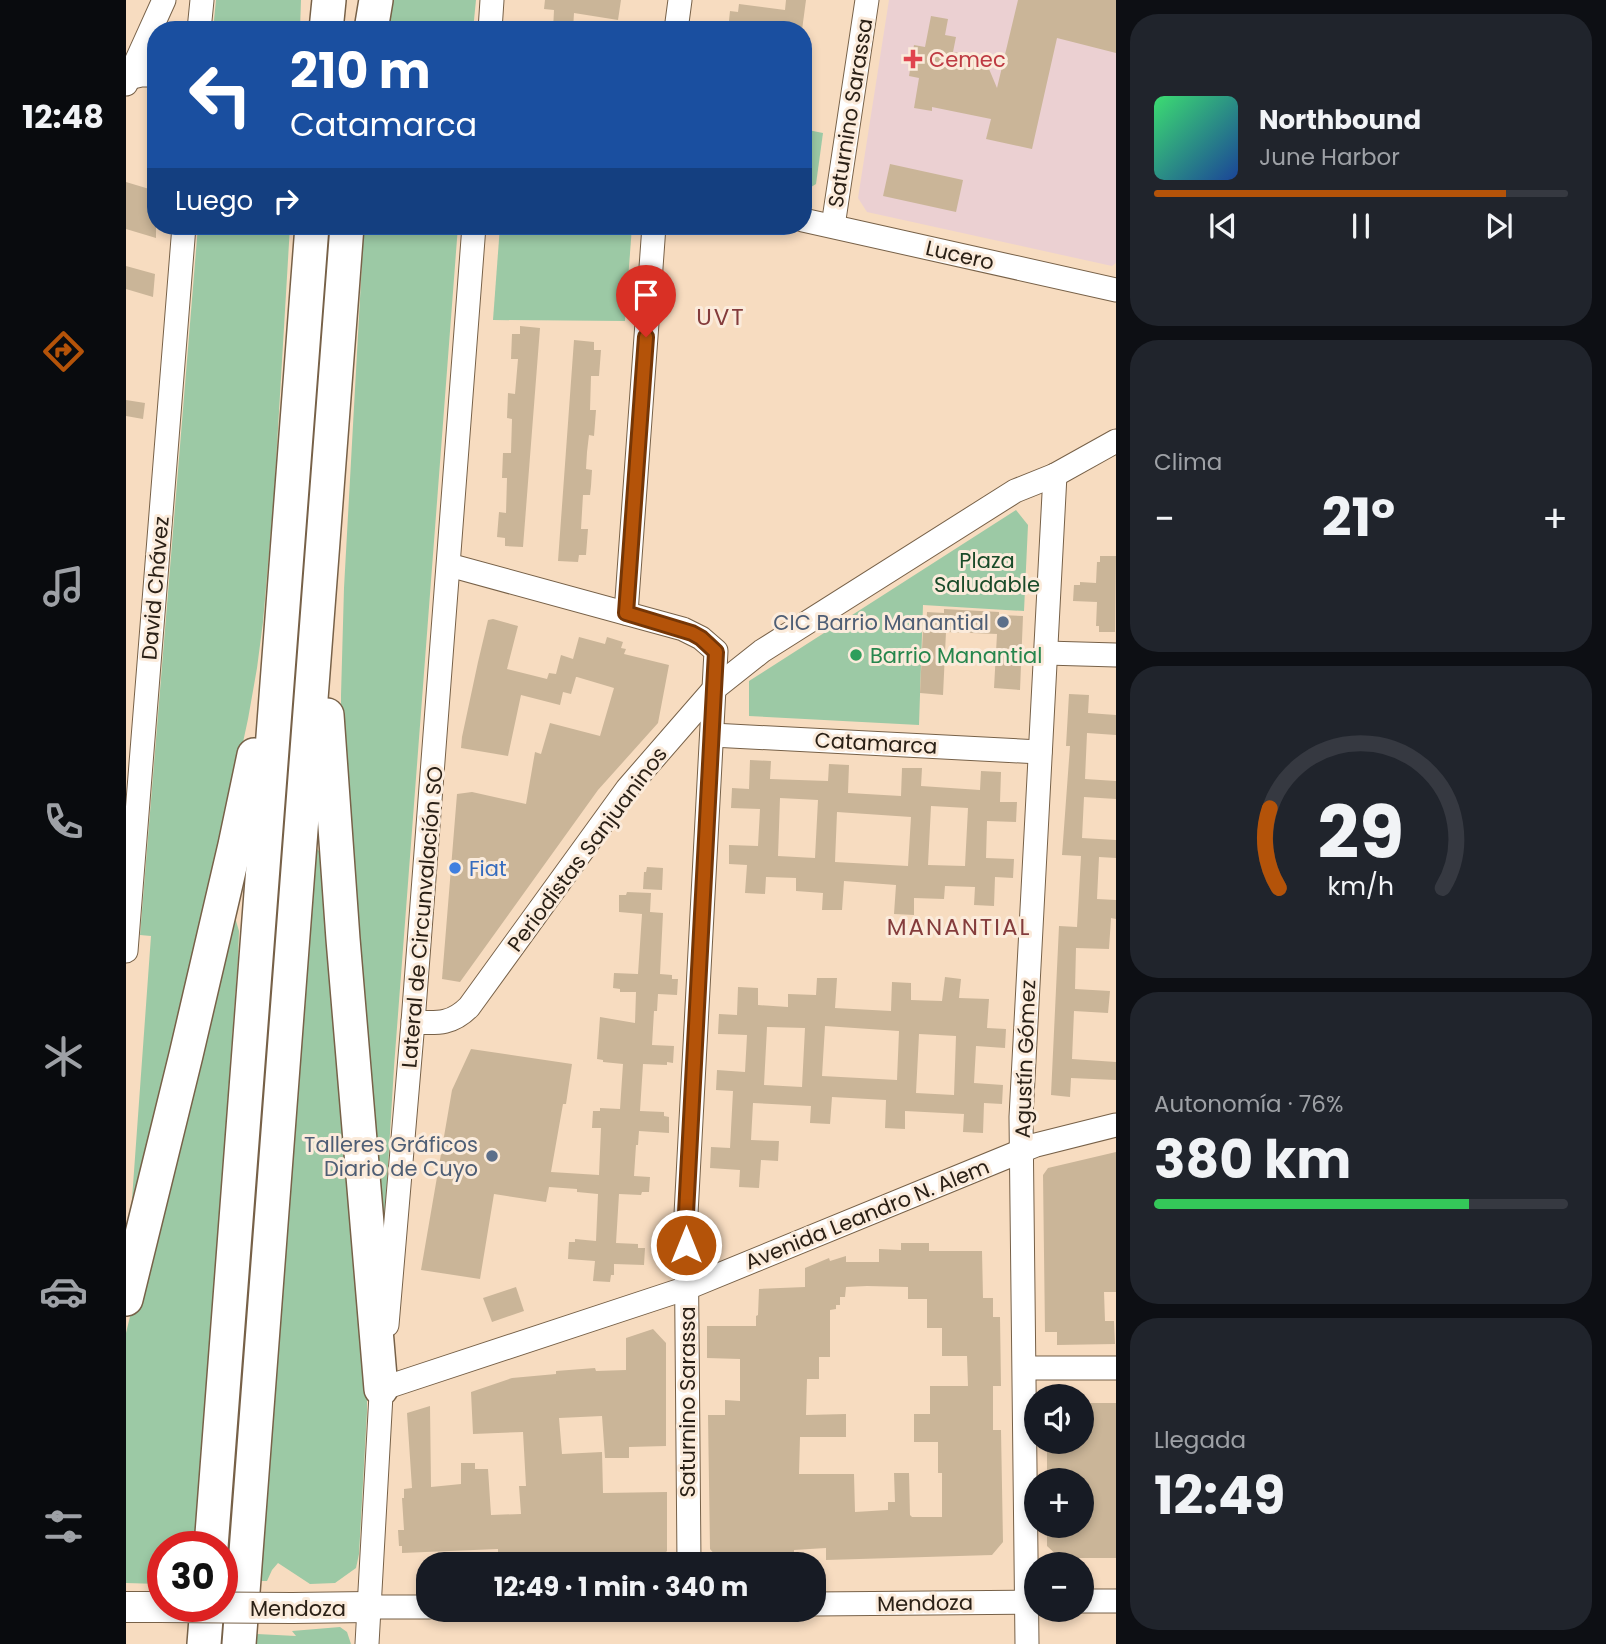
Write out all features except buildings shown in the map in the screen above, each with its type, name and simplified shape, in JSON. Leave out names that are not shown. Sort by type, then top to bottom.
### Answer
[{"type":"highway","points":[[322,0],[324,21]]},
{"type":"highway","points":[[326,21],[329,0]]},
{"type":"highway","points":[[362,21],[364,0]]},
{"type":"highway","points":[[372,21],[376,0]]},
{"type":"highway","points":[[212,1531],[311,235]]},
{"type":"highway","points":[[239,1644],[346,235]]},
{"type":"highway","points":[[323,555],[328,728],[381,1389]]},
{"type":"highway","points":[[126,1299],[245,799],[285,580]]},
{"type":"highway","points":[[204,1644],[206,1622]]},
{"type":"main road","name":"Mendoza","points":[[126,1607],[369,1607]]},
{"type":"street","points":[[154,21],[164,0]]},
{"type":"street","points":[[201,21],[202,0]]},
{"type":"street","points":[[490,21],[492,0]]},
{"type":"street","points":[[677,21],[680,0]]},
{"type":"street","name":"Saturnino Sarassa","points":[[833,226],[867,0]]},
{"type":"street","points":[[127,81],[147,37]]},
{"type":"street","points":[[127,81],[147,75]]},
{"type":"street","name":"Lucero","points":[[812,222],[1116,290]]},
{"type":"street","name":"David Chávez","points":[[126,951],[183,235]]},
{"type":"street","name":"Lateral de Circunvalación SO","points":[[367,1644],[381,1389],[414,1022],[473,235]]},
{"type":"street","points":[[449,565],[626,613],[652,235]]},
{"type":"street","name":"Periodistas Sanjuaninos","points":[[414,1022],[441,1024],[460,1015],[469,1007],[620,799],[714,689],[762,651],[1015,491],[1055,475],[1116,441]]},
{"type":"street","name":"Agustín Gómez","points":[[1030,1552],[1021,1117],[1055,475]]},
{"type":"street","name":"Saturnino Sarassa","points":[[626,613],[692,633],[716,652],[686,1213],[689,1552]]},
{"type":"street","points":[[1046,653],[1116,655]]},
{"type":"street","name":"Catamarca","points":[[712,735],[1040,752]]},
{"type":"street","name":"Avenida Leandro N. Alem","points":[[381,1389],[687,1288],[1036,1145],[1116,1125]]},
{"type":"street","points":[[1024,1368],[1116,1368]]},
{"type":"street","points":[[1094,1601],[1116,1601]]},
{"type":"street","name":"Mendoza","points":[[826,1604],[1024,1602]]},
{"type":"street","name":"Mendoza","points":[[369,1607],[416,1607]]},
{"type":"street","name":"Agustín Gómez","points":[[1027,1644],[1029,1622]]},
{"type":"shaded area","points":[[889,0],[1116,0],[1116,263],[1112,266],[867,212],[858,198]]},
{"type":"green space","points":[[216,0],[301,0],[300,21],[214,21]]},
{"type":"green space","points":[[390,0],[476,0],[474,21],[387,21]]},
{"type":"green space","points":[[812,131],[823,133],[816,184],[812,186]]},
{"type":"green space","points":[[197,235],[289,235],[274,496],[257,668],[219,854],[131,1213],[151,936],[140,935]]},
{"type":"green space","points":[[364,235],[457,235],[394,1067],[384,1232],[341,748],[344,588]]},
{"type":"green space","points":[[499,235],[631,235],[625,321],[493,320]]},
{"type":"green space","name":"Barrio Manantial","points":[[1016,510],[1028,525],[1024,611],[923,605],[919,725],[749,716],[749,681]]},
{"type":"green space","points":[[317,849],[327,859],[367,1367],[367,1412],[356,1568],[335,1583],[310,1584],[278,1563],[267,1581],[261,1581]]},
{"type":"green space","points":[[231,904],[239,931],[238,959],[196,1531],[147,1531],[147,1584],[126,1583],[126,1333]]},
{"type":"green space","points":[[340,1627],[347,1632],[351,1644],[256,1644],[257,1634],[296,1636],[292,1631]]},
{"type":"place","name":"Cemec","points":[[913,59]]},
{"type":"place","name":"CIC Barrio Manantial","points":[[1003,622]]},
{"type":"place","name":"Barrio Manantial","points":[[856,655]]},
{"type":"place","name":"Fiat","points":[[455,868]]},
{"type":"place","name":"Talleres Gráficos Diario de Cuyo","points":[[492,1156]]},
{"type":"district","name":"UVT","points":[[721,317]]},
{"type":"district","name":"MANANTIAL","points":[[959,927]]},
{"type":"route","points":[[646,337],[626,613],[683,629],[701,638],[716,652],[686,1245]]},
{"type":"park label","name":"Plaza Saludable","points":[[987,572]]}]
